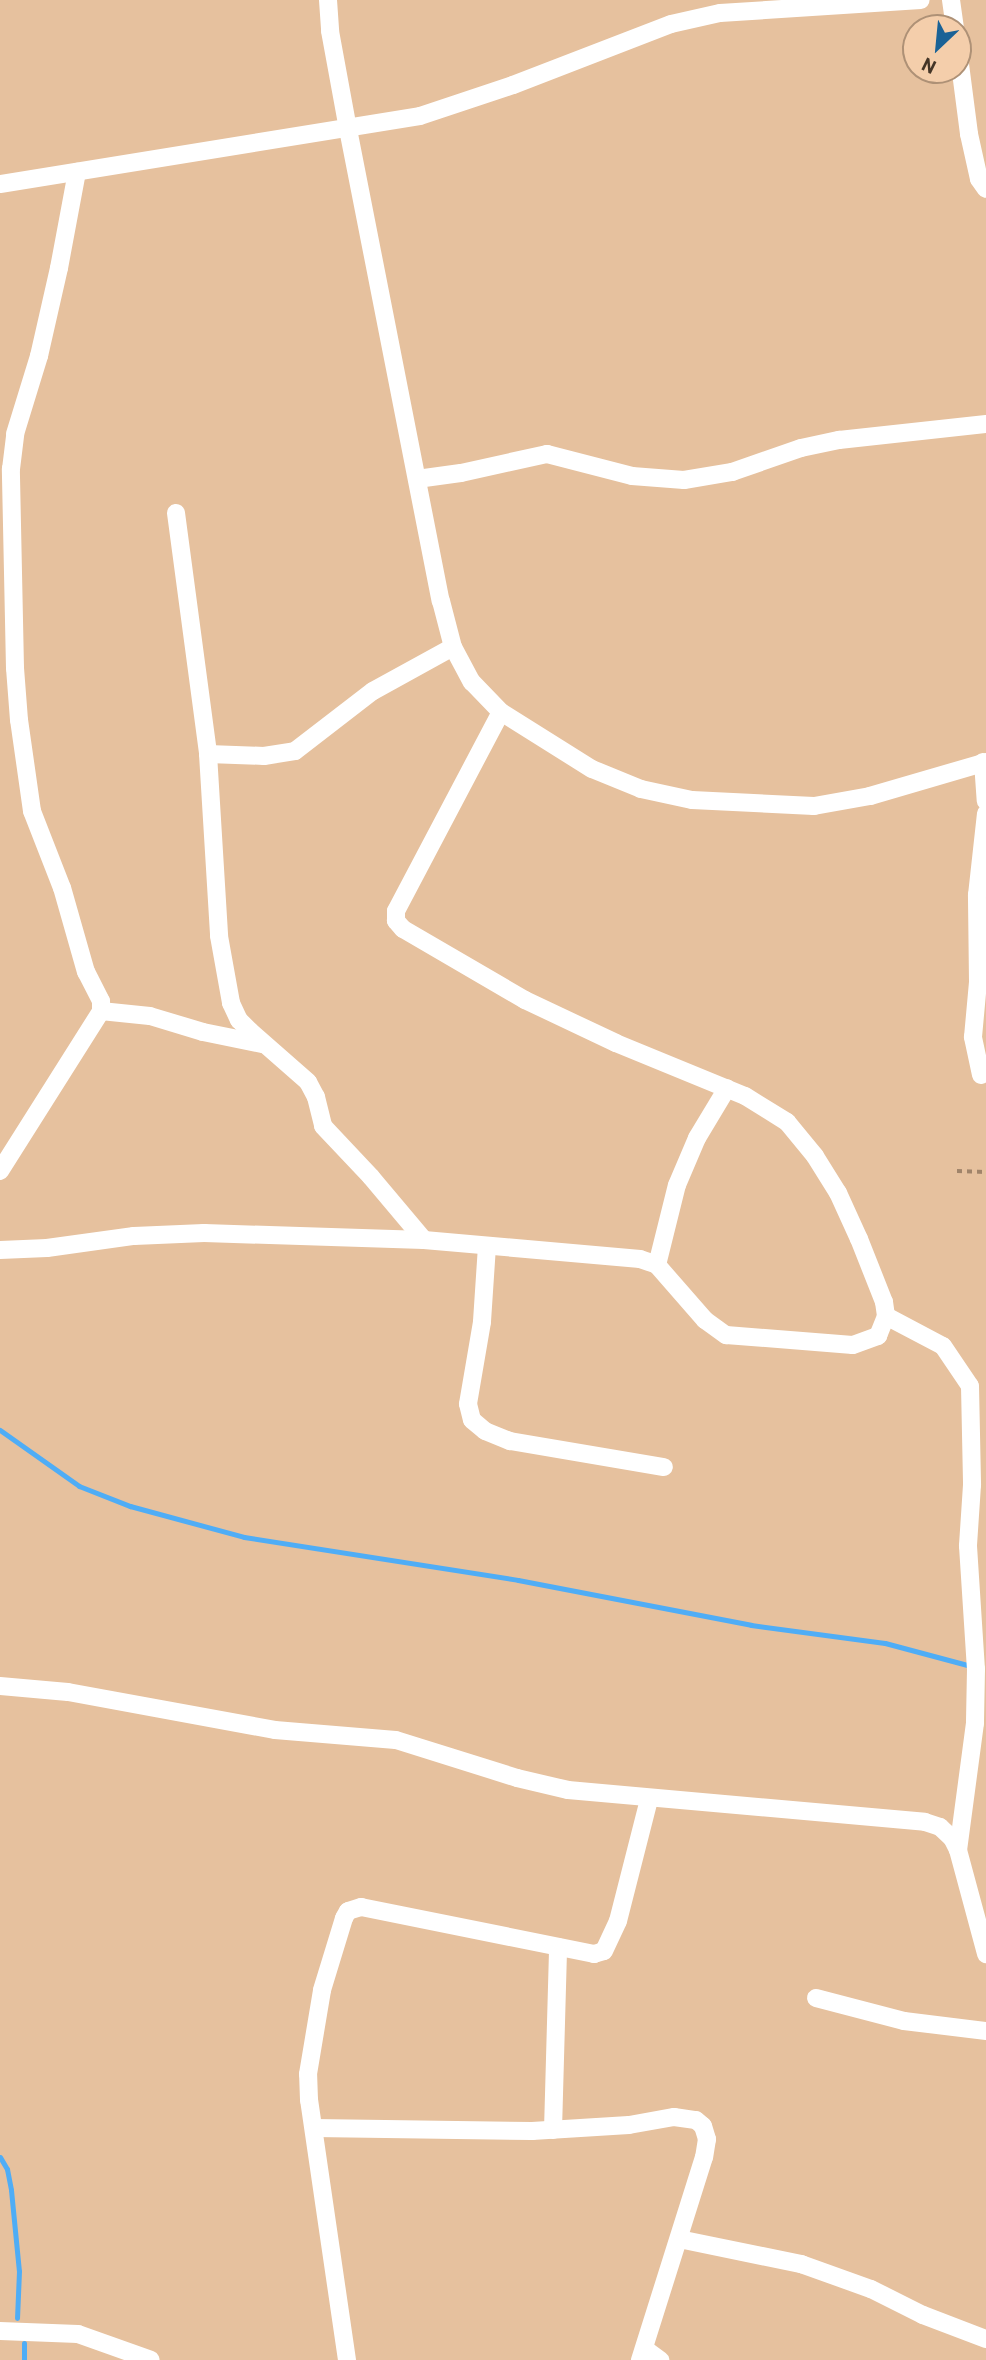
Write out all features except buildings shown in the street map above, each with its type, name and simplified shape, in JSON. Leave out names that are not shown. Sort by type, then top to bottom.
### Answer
[{"type":"street","points":[[328,0],[348,129],[441,601],[453,647],[472,682],[500,712],[592,769],[641,789],[692,800],[814,806],[870,796],[985,762],[986,801]]},
{"type":"street","points":[[0,184],[420,116],[513,85],[671,24],[720,13],[921,0]]},
{"type":"street","points":[[963,84],[979,180],[986,189]]},
{"type":"street","points":[[0,1171],[100,1011],[101,1001],[86,972],[62,888],[32,811],[19,720],[15,668],[11,469],[15,434],[39,356],[77,172]]},
{"type":"street","points":[[417,479],[461,473],[547,454],[632,476],[684,480],[732,472],[802,448],[839,440],[986,424]]},
{"type":"street","points":[[176,513],[208,754],[219,936],[231,1003],[239,1020],[308,1082],[316,1097],[323,1126],[372,1177],[424,1240]]},
{"type":"street","points":[[208,754],[264,756],[295,751],[382,685],[453,647]]},
{"type":"street","points":[[0,1250],[47,1248],[134,1236],[204,1233],[424,1240],[640,1259],[657,1265],[705,1320],[726,1335],[853,1345],[878,1336],[886,1317],[884,1302],[859,1238],[838,1193],[787,1122],[727,1088],[616,1043],[525,1000],[402,929],[396,921],[396,911],[500,712]]},
{"type":"street","points":[[981,1075],[973,1037],[978,982],[976,904],[986,813]]},
{"type":"street","points":[[100,1011],[150,1016],[203,1032],[266,1045]]},
{"type":"street","points":[[657,1265],[677,1185],[697,1138],[727,1088]]},
{"type":"street","points":[[487,1246],[482,1322],[468,1404],[472,1420],[485,1431],[510,1441],[664,1467]]},
{"type":"street","points":[[886,1317],[943,1346],[970,1386],[972,1485],[968,1545],[976,1669],[975,1723],[958,1850]]},
{"type":"street","points":[[0,1686],[68,1692],[275,1730],[396,1740],[517,1778],[568,1790],[925,1822],[940,1827],[952,1838],[958,1850],[986,1954]]},
{"type":"street","points":[[347,2360],[309,2087],[322,1990],[348,1911],[360,1907],[594,1954],[604,1951],[618,1920],[649,1799]]},
{"type":"street","points":[[554,2130],[558,1947]]},
{"type":"street","points":[[816,1998],[890,2018],[986,2031]]},
{"type":"street","points":[[314,2128],[554,2130],[629,2125],[685,2116],[703,2126],[707,2139],[704,2157],[648,2356]]},
{"type":"street","points":[[680,2239],[801,2264],[871,2289],[923,2315],[986,2339]]},
{"type":"street","points":[[0,2331],[78,2334],[151,2360]]},
{"type":"path","points":[[957,1171],[986,1172]]},
{"type":"waterway","points":[[0,1430],[79,1486],[130,1506],[244,1537],[518,1580],[751,1625],[885,1643],[971,1666]]},
{"type":"waterway","points":[[0,2157],[7,2169],[11,2190],[19,2271],[17,2318]]},
{"type":"waterway","points":[[24,2343],[24,2360]]}]
